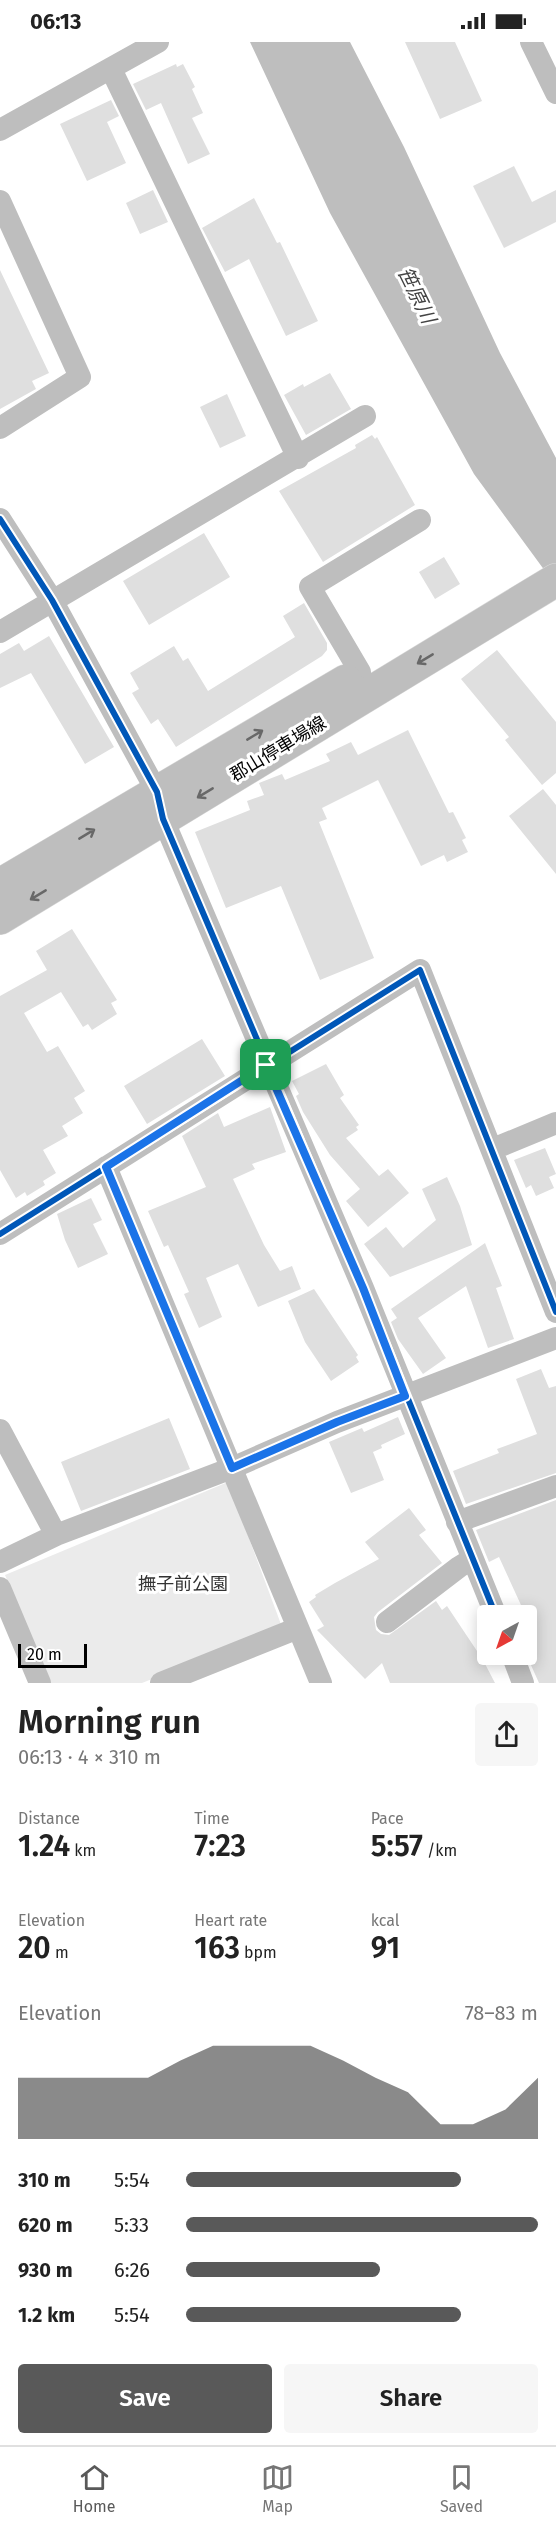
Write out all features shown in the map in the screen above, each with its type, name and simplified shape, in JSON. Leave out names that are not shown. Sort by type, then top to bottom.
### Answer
[{"type":"main road","name":"郡山停車場線","points":[[0,885],[160,805],[488,608],[556,555]]},
{"type":"main road","name":"郡山停車場線","points":[[0,918],[160,805],[360,672],[488,608],[556,580]]},
{"type":"street","points":[[0,130],[158,42]]},
{"type":"street","points":[[531,42],[552,78]]},
{"type":"street","points":[[111,69],[298,458]]},
{"type":"street","points":[[0,201],[80,378],[0,428]]},
{"type":"street","points":[[0,632],[298,458],[365,416]]},
{"type":"street","points":[[0,519],[52,600],[160,805],[266,1065],[363,1288],[491,1605]]},
{"type":"street","points":[[360,672],[310,587],[420,520]]},
{"type":"street","points":[[0,1234],[420,970],[556,1312]]},
{"type":"street","points":[[493,1149],[556,1123]]},
{"type":"street","points":[[106,1167],[321,1683]]},
{"type":"street","points":[[0,1562],[56,1535],[232,1468],[337,1422],[556,1338]]},
{"type":"street","points":[[0,1430],[56,1535]]},
{"type":"street","points":[[457,1522],[556,1486]]},
{"type":"street","points":[[387,1622],[472,1559]]},
{"type":"street","points":[[0,1588],[40,1683]]},
{"type":"street","points":[[171,1681],[298,1628]]},
{"type":"street","points":[[516,1665],[523,1683]]},
{"type":"green space","name":"撫子前公園","points":[[228,1482],[282,1627],[142,1683],[51,1683],[5,1575]]},
{"type":"water","name":"笹原川","points":[[250,42],[350,42],[404,147],[500,353],[556,458],[556,586],[474,474],[330,213]]},
{"type":"building","points":[[405,42],[455,42],[482,101],[440,119]]},
{"type":"building","points":[[176,64],[177,67],[183,64],[195,87],[192,89],[203,113],[192,118],[210,154],[188,164],[161,103],[146,110],[133,84]]},
{"type":"building","points":[[111,100],[119,116],[107,122],[126,163],[87,181],[60,124]]},
{"type":"building","points":[[514,166],[532,202],[556,190],[556,222],[504,248],[473,186]]},
{"type":"building","points":[[153,190],[168,222],[140,234],[126,203]]},
{"type":"building","points":[[254,198],[277,243],[280,242],[318,321],[286,336],[249,259],[225,272],[202,228]]},
{"type":"building","points":[[0,270],[49,373],[32,381],[36,389],[0,409]]},
{"type":"building","points":[[330,373],[351,409],[306,435],[284,395]]},
{"type":"building","points":[[227,394],[246,436],[220,448],[200,407]]},
{"type":"building","points":[[372,435],[375,439],[377,437],[415,505],[323,562],[279,491],[356,448],[355,445]]},
{"type":"building","points":[[204,533],[230,577],[149,625],[123,581]]},
{"type":"building","points":[[444,557],[460,584],[435,599],[419,572]]},
{"type":"building","points":[[304,603],[327,643],[327,650],[322,656],[176,747],[158,719],[151,724],[132,693],[139,689],[130,673],[174,646],[183,661],[188,658],[208,691],[295,637],[283,616]]},
{"type":"building","points":[[49,636],[114,747],[85,764],[31,673],[0,688],[0,654],[19,643],[24,651]]},
{"type":"building","points":[[497,650],[556,722],[556,773],[542,785],[505,740],[509,737],[461,679]]},
{"type":"building","points":[[408,730],[449,813],[453,812],[466,838],[462,840],[468,852],[447,862],[444,855],[421,866],[378,780],[322,808],[327,819],[319,822],[374,958],[320,980],[281,886],[226,908],[195,832],[250,810],[247,801],[264,795],[259,783],[282,774],[285,780],[330,761],[326,754],[351,742],[358,755]]},
{"type":"building","points":[[543,789],[556,805],[556,874],[509,816]]},
{"type":"building","points":[[72,929],[117,1000],[111,1003],[117,1014],[92,1030],[88,1024],[83,1027],[61,992],[24,1013],[47,1052],[58,1046],[85,1091],[74,1098],[83,1113],[62,1126],[68,1136],[43,1150],[56,1173],[43,1181],[45,1185],[27,1196],[25,1192],[16,1198],[0,1170],[0,996],[47,970],[36,951]]},
{"type":"building","points":[[202,1039],[225,1076],[147,1124],[124,1086]]},
{"type":"building","points":[[326,1064],[344,1095],[340,1098],[359,1125],[356,1127],[358,1130],[346,1138],[379,1176],[388,1169],[409,1193],[368,1227],[346,1201],[360,1189],[330,1155],[303,1112],[296,1096],[299,1094],[292,1081]]},
{"type":"building","points":[[270,1107],[286,1152],[252,1164],[255,1169],[233,1179],[264,1245],[280,1271],[292,1266],[301,1289],[258,1307],[238,1264],[206,1278],[222,1317],[199,1328],[184,1294],[189,1292],[168,1245],[164,1247],[148,1211],[206,1187],[182,1136],[218,1113],[224,1127]]},
{"type":"building","points":[[545,1148],[556,1174],[549,1177],[554,1188],[536,1196],[531,1185],[526,1188],[514,1160]]},
{"type":"building","points":[[447,1177],[460,1206],[472,1245],[390,1277],[364,1244],[386,1227],[403,1248],[436,1220],[422,1189]]},
{"type":"building","points":[[91,1198],[102,1220],[93,1224],[108,1254],[78,1268],[65,1240],[57,1214]]},
{"type":"building","points":[[485,1243],[502,1286],[496,1288],[514,1339],[488,1348],[466,1286],[418,1318],[446,1358],[423,1374],[398,1339],[391,1322],[397,1318],[391,1309]]},
{"type":"building","points":[[314,1289],[358,1355],[356,1357],[359,1362],[331,1381],[305,1342],[288,1301]]},
{"type":"building","points":[[541,1369],[549,1388],[556,1386],[556,1473],[466,1504],[453,1471],[499,1453],[497,1449],[537,1434],[516,1379]]},
{"type":"building","points":[[398,1417],[405,1434],[381,1445],[382,1448],[373,1452],[384,1480],[351,1493],[329,1442],[362,1428],[364,1432]]},
{"type":"building","points":[[169,1418],[190,1469],[81,1511],[61,1462]]},
{"type":"building","points":[[556,1500],[556,1683],[539,1683],[531,1665],[537,1665],[537,1605],[521,1605],[499,1557],[489,1562],[476,1530]]},
{"type":"building","points":[[409,1508],[426,1530],[419,1535],[442,1563],[378,1612],[374,1617],[376,1630],[381,1634],[389,1635],[436,1601],[442,1610],[447,1606],[477,1651],[477,1665],[486,1665],[495,1683],[390,1683],[382,1663],[365,1679],[317,1630],[324,1626],[309,1602],[316,1597],[315,1595],[379,1559],[365,1542]]},
{"type":"cycle path","points":[[0,519],[52,600],[157,792],[163,819],[363,1288],[492,1605]]},
{"type":"cycle path","points":[[0,1234],[420,970],[556,1312]]},
{"type":"route","points":[[266,1065],[363,1288],[405,1396],[337,1422],[232,1468],[106,1167],[266,1065]]}]
